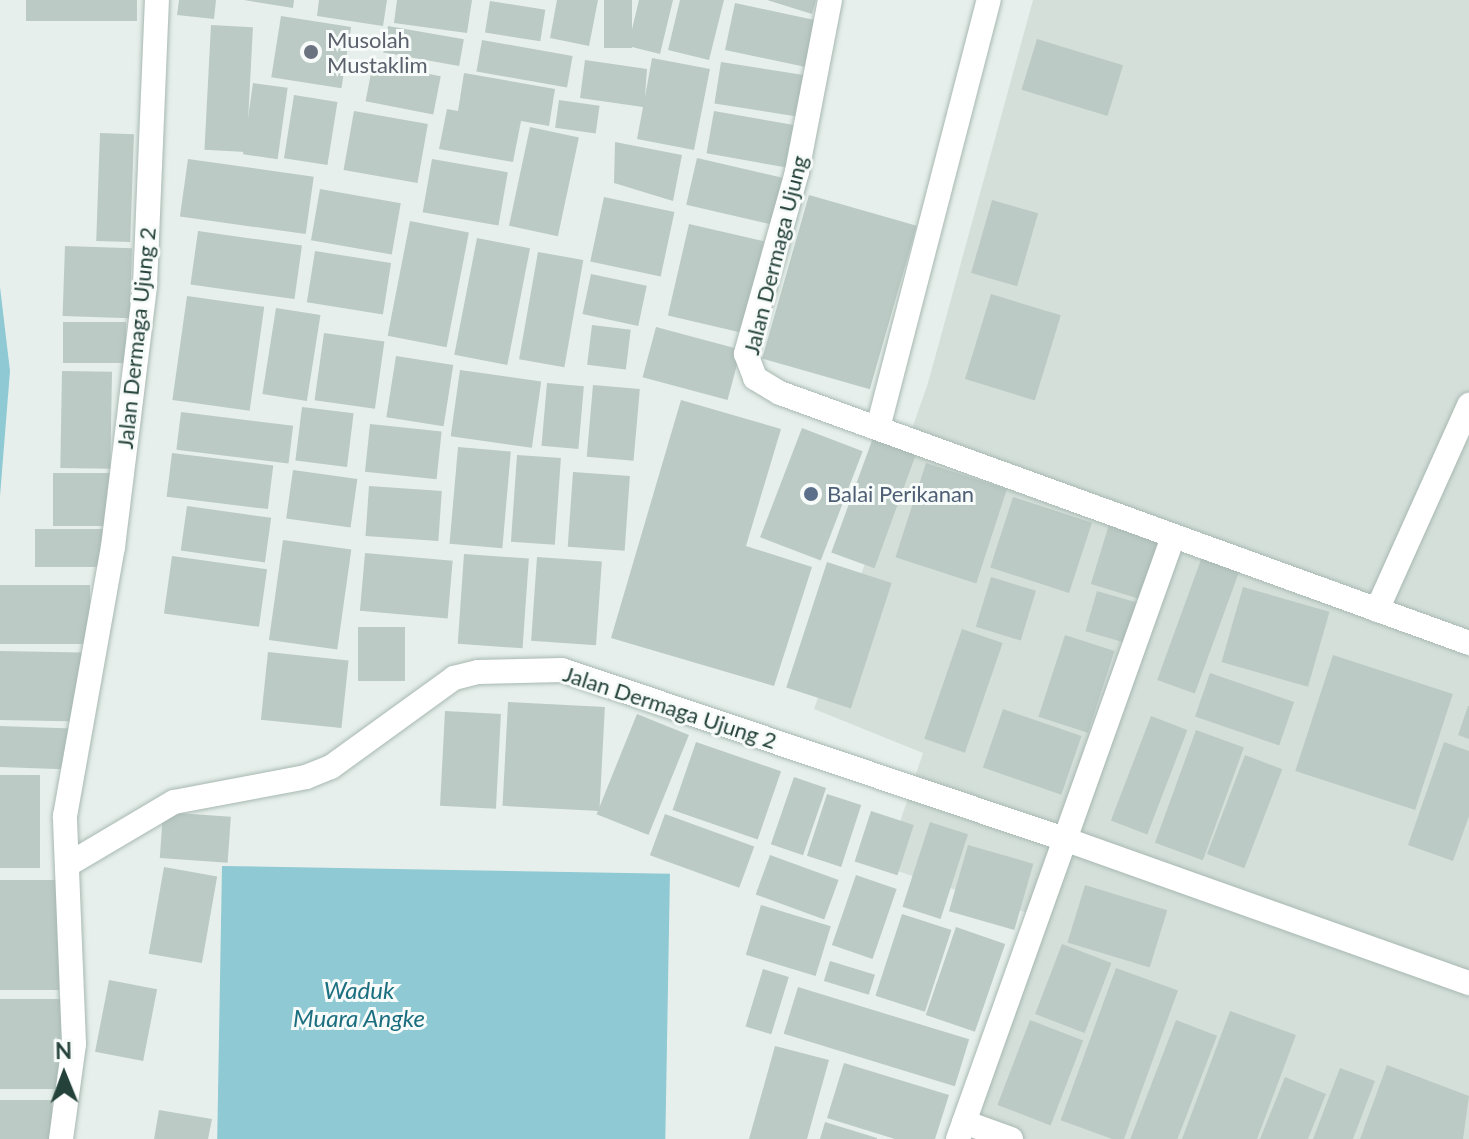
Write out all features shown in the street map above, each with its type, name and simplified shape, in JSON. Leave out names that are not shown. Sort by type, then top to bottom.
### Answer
[{"type":"street","name":"Jalan Dermaga Ujung 2","points":[[61,1139],[74,1044],[68,792],[113,547],[145,285],[157,0]]},
{"type":"street","name":"Jalan Dermaga Ujung","points":[[830,0],[797,172],[746,354],[748,367],[766,386],[1469,643]]},
{"type":"street","points":[[878,428],[989,0]]},
{"type":"street","points":[[1377,610],[1469,405]]},
{"type":"street","points":[[1011,1139],[961,1131],[1173,537]]},
{"type":"street","name":"Jalan Dermaga Ujung 2","points":[[69,864],[174,802],[306,777],[331,767],[454,678],[541,669],[579,673],[1067,840],[1469,983]]},
{"type":"shaded area","points":[[1033,0],[1469,0],[1469,1139],[972,1139],[1046,919],[885,867],[923,753],[814,709],[928,383]]},
{"type":"water","points":[[0,287],[10,371],[0,496]]},
{"type":"water","name":"Waduk Muara Angke","points":[[222,866],[670,874],[665,1139],[217,1139]]},
{"type":"building","points":[[26,0],[137,0],[137,21],[26,21]]},
{"type":"building","points":[[179,0],[216,0],[214,19],[177,15]]},
{"type":"building","points":[[244,0],[294,0],[293,8]]},
{"type":"building","points":[[319,0],[387,0],[383,26],[317,16]]},
{"type":"building","points":[[397,0],[472,0],[467,33],[394,23]]},
{"type":"building","points":[[557,0],[598,0],[589,46],[550,38]]},
{"type":"building","points":[[604,0],[632,0],[632,48],[604,48]]},
{"type":"building","points":[[639,0],[673,0],[660,54],[628,46]]},
{"type":"building","points":[[680,0],[724,0],[709,60],[668,50]]},
{"type":"building","points":[[767,0],[816,0],[812,14]]},
{"type":"building","points":[[490,1],[545,10],[540,41],[485,33]]},
{"type":"building","points":[[735,3],[819,21],[809,68],[725,50]]},
{"type":"building","name":"Musolah Mustaklim","points":[[281,16],[351,27],[341,88],[271,77]]},
{"type":"building","points":[[211,25],[253,27],[246,152],[204,150]]},
{"type":"building","points":[[388,26],[464,39],[459,66],[383,53]]},
{"type":"building","points":[[1037,39],[1123,65],[1108,116],[1022,90]]},
{"type":"building","points":[[482,40],[573,56],[567,87],[476,72]]},
{"type":"building","points":[[652,58],[710,69],[694,150],[637,139],[643,107],[580,98],[585,60],[647,69],[645,97]]},
{"type":"building","points":[[721,62],[810,76],[803,118],[714,103]]},
{"type":"building","points":[[373,63],[441,76],[433,114],[366,101]]},
{"type":"building","points":[[464,73],[555,89],[549,126],[521,121],[513,162],[439,149],[447,109],[458,111]]},
{"type":"building","points":[[253,83],[288,88],[278,159],[243,154]]},
{"type":"building","points":[[294,95],[337,102],[327,165],[284,158]]},
{"type":"building","points":[[559,100],[600,106],[596,133],[555,128]]},
{"type":"building","points":[[354,111],[428,124],[417,183],[344,170]]},
{"type":"building","points":[[714,111],[797,126],[789,168],[707,153]]},
{"type":"building","points":[[530,127],[579,137],[558,236],[509,226]]},
{"type":"building","points":[[100,133],[134,134],[130,242],[96,241]]},
{"type":"building","points":[[615,142],[682,155],[673,201],[614,183]]},
{"type":"building","points":[[697,158],[786,178],[775,225],[686,205]]},
{"type":"building","points":[[188,159],[314,177],[306,234],[180,216]]},
{"type":"building","points":[[432,159],[508,172],[498,226],[423,212]]},
{"type":"building","points":[[320,189],[401,203],[392,254],[311,240]]},
{"type":"building","points":[[809,195],[917,226],[870,389],[762,358]]},
{"type":"building","points":[[604,197],[674,212],[661,277],[590,262]]},
{"type":"building","points":[[992,200],[1038,213],[1017,286],[971,273]]},
{"type":"building","points":[[410,221],[469,232],[447,347],[388,336]]},
{"type":"building","points":[[689,224],[764,241],[743,333],[668,316]]},
{"type":"building","points":[[198,231],[302,246],[294,299],[190,284]]},
{"type":"building","points":[[477,238],[530,248],[507,365],[454,355]]},
{"type":"building","points":[[65,246],[132,248],[130,318],[63,316]]},
{"type":"building","points":[[315,251],[391,263],[383,314],[307,302]]},
{"type":"building","points":[[538,252],[583,260],[564,367],[519,359]]},
{"type":"building","points":[[591,274],[647,286],[638,326],[582,314]]},
{"type":"building","points":[[991,294],[1061,315],[1035,400],[965,379]]},
{"type":"building","points":[[187,296],[264,307],[250,411],[172,400]]},
{"type":"building","points":[[276,308],[320,315],[307,401],[262,394]]},
{"type":"building","points":[[63,322],[126,322],[126,363],[63,363]]},
{"type":"building","points":[[592,325],[631,330],[626,369],[587,365]]},
{"type":"building","points":[[656,327],[741,350],[728,400],[643,377]]},
{"type":"building","points":[[324,333],[384,341],[375,409],[315,400]]},
{"type":"building","points":[[396,356],[453,365],[444,426],[386,417]]},
{"type":"building","points":[[460,370],[541,381],[532,448],[451,436]]},
{"type":"building","points":[[62,371],[112,372],[110,469],[60,468]]},
{"type":"building","points":[[547,383],[584,386],[578,449],[542,446]]},
{"type":"building","points":[[593,385],[640,389],[634,461],[587,457]]},
{"type":"building","points":[[681,400],[781,429],[746,546],[812,567],[774,686],[611,638]]},
{"type":"building","points":[[302,407],[354,413],[347,467],[295,461]]},
{"type":"building","points":[[181,412],[293,426],[289,463],[176,450]]},
{"type":"building","points":[[370,424],[442,432],[437,479],[365,472]]},
{"type":"building","name":"Balai Perikanan","points":[[802,428],[863,451],[821,561],[760,537]]},
{"type":"building","points":[[874,435],[917,451],[874,568],[831,552]]},
{"type":"building","points":[[458,447],[511,452],[502,548],[450,544]]},
{"type":"building","points":[[172,453],[273,465],[268,509],[167,497]]},
{"type":"building","points":[[517,455],[561,458],[555,545],[511,542]]},
{"type":"building","points":[[926,463],[1007,489],[976,583],[895,557]]},
{"type":"building","points":[[293,470],[357,479],[351,528],[286,519]]},
{"type":"building","points":[[573,472],[630,476],[625,551],[568,547]]},
{"type":"building","points":[[53,473],[111,473],[111,526],[53,526]]},
{"type":"building","points":[[369,486],[442,491],[438,541],[366,536]]},
{"type":"building","points":[[1013,497],[1092,523],[1069,593],[990,567]]},
{"type":"building","points":[[187,506],[271,518],[265,562],[181,551]]},
{"type":"building","points":[[1111,518],[1163,534],[1142,600],[1091,584]]},
{"type":"building","points":[[35,529],[105,529],[105,567],[35,567]]},
{"type":"building","points":[[283,540],[351,550],[337,650],[269,640]]},
{"type":"building","points":[[365,553],[453,561],[448,618],[360,611]]},
{"type":"building","points":[[464,554],[529,559],[523,648],[458,644]]},
{"type":"building","points":[[1203,554],[1241,568],[1195,694],[1157,680]]},
{"type":"building","points":[[172,556],[267,569],[259,627],[164,613]]},
{"type":"building","points":[[537,557],[602,562],[596,645],[531,641]]},
{"type":"building","points":[[827,562],[892,583],[851,709],[786,688]]},
{"type":"building","points":[[991,577],[1036,591],[1021,640],[976,627]]},
{"type":"building","points":[[0,585],[90,585],[90,644],[0,644]]},
{"type":"building","points":[[1243,587],[1330,612],[1308,687],[1222,662]]},
{"type":"building","points":[[1097,591],[1139,603],[1128,644],[1085,631]]},
{"type":"building","points":[[358,627],[405,627],[405,681],[358,681]]},
{"type":"building","points":[[962,629],[1003,643],[965,753],[924,739]]},
{"type":"building","points":[[1065,635],[1114,651],[1088,733],[1038,717]]},
{"type":"building","points":[[0,651],[83,652],[82,721],[0,720]]},
{"type":"building","points":[[268,652],[349,660],[341,728],[261,720]]},
{"type":"building","points":[[1333,655],[1453,694],[1415,810],[1295,771]]},
{"type":"building","points":[[1210,673],[1294,702],[1279,745],[1195,716]]},
{"type":"building","points":[[508,702],[605,707],[599,811],[503,806]]},
{"type":"building","points":[[1469,706],[1469,739],[1458,735]]},
{"type":"building","points":[[1003,709],[1081,736],[1061,795],[983,768]]},
{"type":"building","points":[[445,711],[501,714],[496,809],[440,806]]},
{"type":"building","points":[[637,714],[689,735],[648,835],[597,814]]},
{"type":"building","points":[[1151,716],[1187,730],[1147,835],[1111,821]]},
{"type":"building","points":[[0,726],[72,729],[71,769],[0,767]]},
{"type":"building","points":[[1196,730],[1244,747],[1203,860],[1155,843]]},
{"type":"building","points":[[696,742],[781,771],[758,839],[673,810]]},
{"type":"building","points":[[1444,742],[1469,751],[1469,816],[1453,861],[1408,845]]},
{"type":"building","points":[[1245,755],[1282,769],[1244,868],[1207,854]]},
{"type":"building","points":[[0,775],[40,775],[40,868],[0,868]]},
{"type":"building","points":[[794,777],[826,788],[803,855],[771,844]]},
{"type":"building","points":[[827,794],[861,805],[841,867],[807,856]]},
{"type":"building","points":[[871,811],[914,825],[897,875],[855,861]]},
{"type":"building","points":[[163,812],[231,817],[228,863],[160,858]]},
{"type":"building","points":[[665,814],[754,846],[739,888],[650,855]]},
{"type":"building","points":[[930,822],[968,834],[941,919],[902,907]]},
{"type":"building","points":[[968,845],[1033,864],[1014,930],[949,911]]},
{"type":"building","points":[[770,855],[839,880],[824,919],[756,894]]},
{"type":"building","points":[[164,867],[217,876],[202,963],[149,954]]},
{"type":"building","points":[[856,875],[897,889],[873,959],[832,945]]},
{"type":"building","points":[[0,880],[66,880],[66,990],[0,990]]},
{"type":"building","points":[[1085,885],[1167,910],[1150,968],[1067,942]]},
{"type":"building","points":[[761,905],[831,926],[816,976],[746,955]]},
{"type":"building","points":[[902,914],[951,930],[925,1012],[875,996]]},
{"type":"building","points":[[956,927],[1005,944],[975,1032],[926,1015]]},
{"type":"building","points":[[1062,944],[1111,963],[1085,1033],[1035,1014]]},
{"type":"building","points":[[830,961],[875,975],[869,995],[824,981]]},
{"type":"building","points":[[1116,968],[1178,991],[1124,1139],[1112,1139],[1061,1120]]},
{"type":"building","points":[[763,969],[789,977],[771,1034],[745,1026]]},
{"type":"building","points":[[109,980],[157,989],[143,1061],[95,1052]]},
{"type":"building","points":[[798,987],[969,1039],[955,1086],[784,1034]]},
{"type":"building","points":[[0,999],[68,999],[68,1089],[0,1089]]},
{"type":"building","points":[[1230,1011],[1296,1035],[1257,1139],[1182,1139]]},
{"type":"building","points":[[1030,1020],[1083,1040],[1051,1125],[997,1105]]},
{"type":"building","points":[[1176,1020],[1217,1036],[1177,1139],[1130,1139]]},
{"type":"building","points":[[775,1046],[829,1060],[807,1139],[749,1139]]},
{"type":"building","points":[[844,1063],[949,1095],[935,1139],[895,1139],[827,1118]]},
{"type":"building","points":[[1387,1065],[1469,1096],[1463,1139],[1360,1139]]},
{"type":"building","points":[[1340,1068],[1375,1081],[1353,1139],[1313,1139]]},
{"type":"building","points":[[1285,1077],[1326,1094],[1308,1139],[1260,1139]]},
{"type":"building","points":[[0,1100],[52,1100],[52,1139],[0,1139]]},
{"type":"building","points":[[159,1110],[212,1119],[208,1139],[154,1139]]},
{"type":"building","points":[[825,1122],[877,1138],[877,1139],[820,1139]]},
{"type":"place","name":"Musolah Mustaklim","points":[[311,52]]},
{"type":"place","name":"Balai Perikanan","points":[[811,494]]}]
